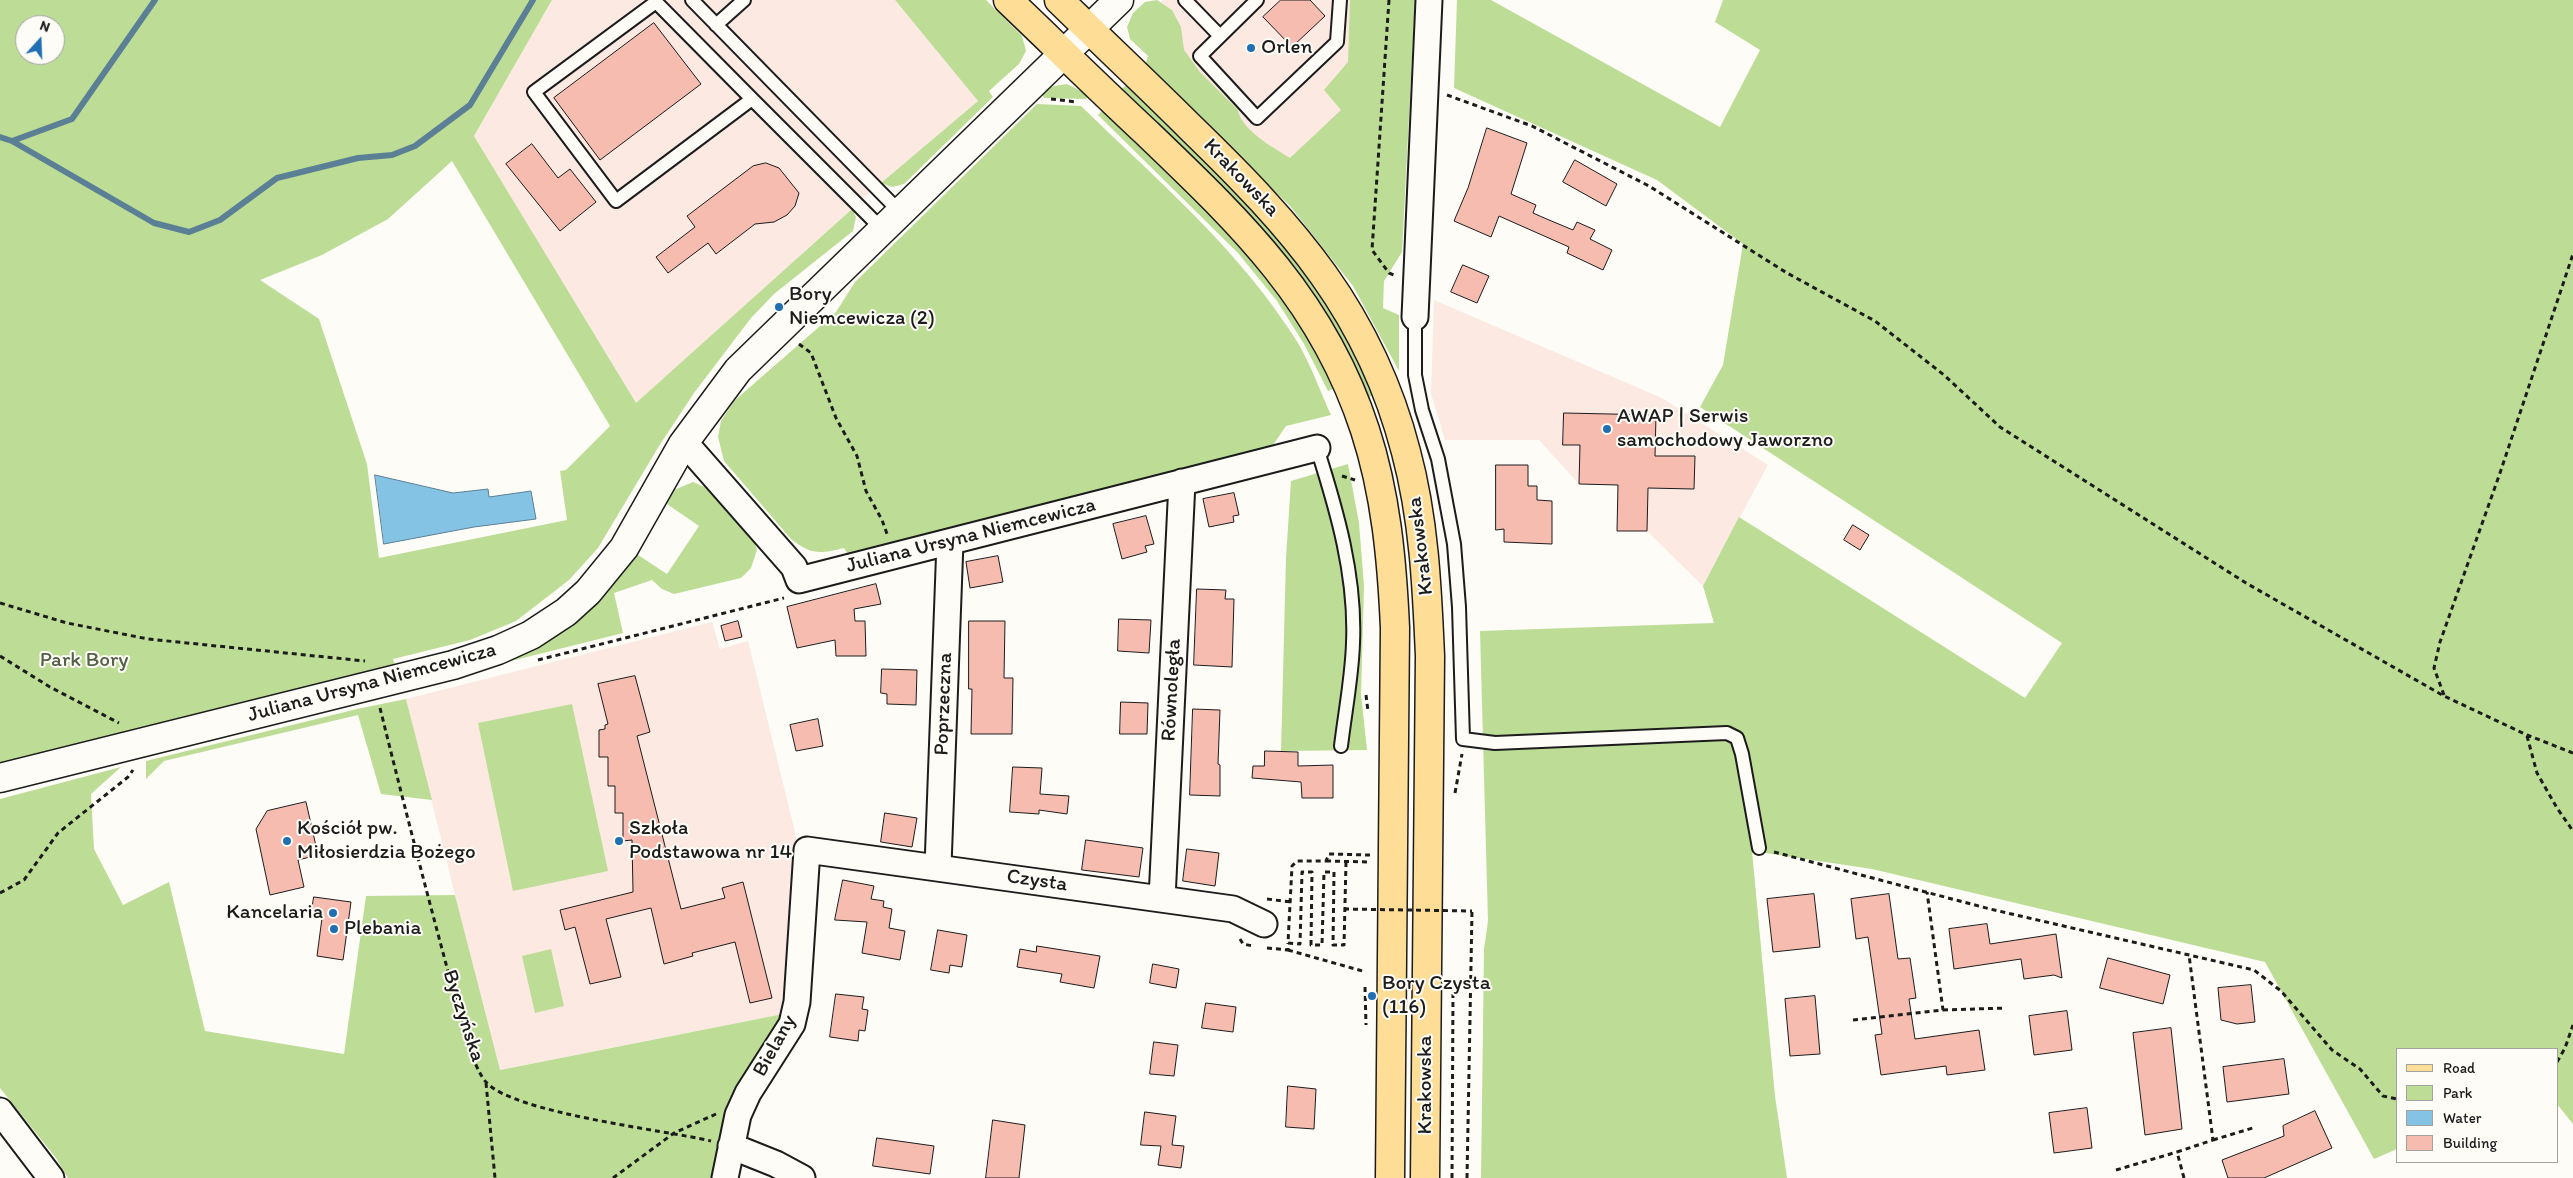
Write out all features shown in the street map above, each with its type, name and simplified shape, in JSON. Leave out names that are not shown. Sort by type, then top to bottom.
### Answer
[{"type":"main road","name":"Krakowska","points":[[1008,0],[1209,193],[1268,255],[1306,306],[1331,350],[1365,431],[1384,509],[1392,571],[1395,628],[1390,1178]]},
{"type":"main road","name":"Krakowska","points":[[1059,0],[1238,173],[1307,250],[1333,286],[1368,348],[1388,395],[1406,453],[1419,512],[1427,584],[1430,656],[1425,1178]]},
{"type":"street","points":[[1089,29],[1119,0]]},
{"type":"street","points":[[1415,317],[1429,0]]},
{"type":"street","name":"Juliana Ursyna Niemcewicza","points":[[0,778],[140,753],[453,665],[498,650],[537,632],[566,612],[598,582],[624,548],[683,444],[738,370],[1089,29]]},
{"type":"street","name":"Juliana Ursyna Niemcewicza","points":[[683,444],[694,452],[794,567],[799,580],[1318,448]]},
{"type":"street","name":"Równoległa","points":[[1162,899],[1182,482]]},
{"type":"street","name":"Poprzeczna","points":[[938,866],[950,542]]},
{"type":"street","name":"Czysta","points":[[807,850],[938,866],[1233,909],[1264,924]]},
{"type":"street","name":"Bielany","points":[[725,1178],[738,1115],[792,1024],[797,1002],[807,850]]},
{"type":"street","points":[[0,1111],[51,1178]]},
{"type":"street","points":[[731,1146],[776,1164],[802,1178]]},
{"type":"lane","points":[[692,0],[891,221]]},
{"type":"lane","points":[[716,25],[744,0]]},
{"type":"lane","points":[[1185,0],[1220,36]]},
{"type":"lane","points":[[1257,0],[1200,56],[1257,118],[1337,42],[1340,0]]},
{"type":"lane","points":[[752,99],[616,201],[534,92],[656,2],[752,99],[891,221]]},
{"type":"lane","points":[[1415,317],[1415,375],[1422,410],[1438,459],[1454,544],[1459,608],[1463,739],[1495,743],[1727,733],[1736,738],[1742,754],[1759,848]]},
{"type":"lane","points":[[1318,448],[1338,517],[1351,593],[1353,643],[1340,746]]},
{"type":"path","points":[[1389,0],[1372,250],[1389,273],[1416,286]]},
{"type":"path","points":[[1425,90],[1442,93],[1532,126],[1649,186],[1787,273],[1875,321],[1944,375],[2000,428],[2246,583],[2444,696],[2527,735],[2573,753]]},
{"type":"path","points":[[1047,99],[1081,102]]},
{"type":"path","points":[[2444,696],[2434,668],[2440,642],[2500,473],[2573,254]]},
{"type":"path","points":[[800,343],[811,353],[836,418],[856,456],[866,491],[882,520],[894,556]]},
{"type":"path","points":[[0,603],[67,623],[148,639],[294,652],[380,663],[384,683]]},
{"type":"path","points":[[0,656],[50,687],[124,726],[140,753],[128,777],[58,833],[24,880],[0,893]]},
{"type":"path","name":"Byczyńska","points":[[384,683],[415,852],[460,1012],[475,1060],[486,1082],[508,1097],[550,1110],[674,1132],[731,1146]]},
{"type":"path","points":[[2527,735],[2537,773],[2573,831]]},
{"type":"path","points":[[1455,801],[1463,739]]},
{"type":"path","points":[[1759,848],[1990,909],[2254,970],[2281,991],[2332,1050],[2360,1069],[2383,1096],[2396,1099]]},
{"type":"path","points":[[1326,861],[1329,854],[1371,854]]},
{"type":"path","points":[[1362,854],[1362,862]]},
{"type":"path","points":[[1346,862],[1344,945],[1333,945],[1334,872],[1324,872],[1322,945],[1311,945],[1312,872],[1302,872],[1300,944],[1288,943],[1292,866],[1296,861],[1371,862]]},
{"type":"path","points":[[1927,892],[1943,1010]]},
{"type":"path","points":[[1453,907],[1453,917]]},
{"type":"path","points":[[1344,909],[1472,911],[1467,1178]]},
{"type":"path","points":[[1288,950],[1366,972]]},
{"type":"path","points":[[2189,955],[2213,1140]]},
{"type":"path","points":[[1452,1178],[1453,986]]},
{"type":"path","points":[[1853,1020],[1943,1010],[2006,1008]]},
{"type":"path","points":[[2558,1060],[2565,1048],[2573,1025]]},
{"type":"path","points":[[486,1082],[495,1178]]},
{"type":"path","points":[[613,1178],[674,1132],[744,1102]]},
{"type":"path","points":[[2116,1170],[2256,1127]]},
{"type":"path","points":[[2177,1152],[2184,1178]]},
{"type":"shaded area","points":[[552,0],[895,0],[978,101],[868,194],[636,404],[474,136]]},
{"type":"shaded area","points":[[1163,0],[1351,0],[1341,226],[1140,22]]},
{"type":"shaded area","points":[[1434,300],[1662,398],[1768,465],[1703,586],[1647,531],[1617,531],[1617,485],[1579,484],[1539,440],[1445,440],[1431,394]]},
{"type":"shaded area","name":"Szkoła Podstawowa nr 14","points":[[712,622],[720,649],[748,641],[795,832],[798,849],[788,1013],[499,1070],[406,699]]},
{"type":"green space","name":"Park Bory","points":[[0,0],[552,0],[474,136],[636,403],[852,209],[856,217],[853,231],[774,294],[751,318],[694,393],[659,446],[598,548],[569,580],[516,621],[470,640],[393,659],[396,669],[0,767]],"holes":[[[452,161],[610,426],[566,470],[560,471],[567,520],[379,558],[367,464],[319,319],[260,280],[322,255],[388,219]]]},
{"type":"green space","points":[[895,0],[986,0],[1022,36],[1026,51],[1019,64],[989,91],[993,97],[904,184],[892,187],[881,183],[978,101]]},
{"type":"green space","points":[[1157,0],[1172,10],[1181,27],[1184,50],[1200,72],[1238,110],[1245,125],[1267,144],[1290,158],[1341,110],[1324,90],[1348,62],[1350,0],[1415,0],[1402,252],[1384,281],[1383,308],[1399,315],[1399,371],[1353,286],[1290,206],[1145,66],[1148,56],[1130,39],[1127,27],[1133,13],[1145,2]]},
{"type":"green space","points":[[1457,0],[1491,0],[1720,127],[1760,50],[1715,22],[1723,0],[2573,0],[2573,1124],[2558,1105],[2558,1048],[2396,1048],[2396,1149],[2374,1159],[2265,962],[1872,869],[1752,851],[1775,1096],[1787,1178],[1481,1178],[1484,949],[1488,921],[1480,631],[1714,623],[1703,586],[1739,517],[2025,698],[2062,643],[1700,407],[1723,365],[1743,244],[1657,180],[1454,88]]},
{"type":"green space","points":[[1067,84],[1089,95],[1086,99],[1044,98],[1041,93],[1054,86]]},
{"type":"green space","points":[[1126,85],[1258,212],[1333,310],[1375,394],[1369,397],[1317,297],[1295,267],[1233,198],[1120,91]]},
{"type":"green space","points":[[1037,104],[1081,106],[1197,218],[1251,278],[1275,309],[1303,351],[1331,415],[1286,426],[1271,448],[849,556],[844,548],[816,552],[804,548],[791,539],[724,461],[718,437],[721,421],[734,401],[836,312],[855,282]]},
{"type":"green space","points":[[1104,109],[1220,222],[1263,270],[1298,317],[1335,388],[1328,391],[1304,344],[1277,301],[1238,253],[1098,115]]},
{"type":"green space","points":[[1348,464],[1359,523],[1364,586],[1361,694],[1367,750],[1281,751],[1286,558],[1291,481]]},
{"type":"green space","points":[[693,482],[714,491],[752,535],[757,550],[751,568],[741,578],[674,594],[662,589],[652,580],[614,593],[623,633],[495,665],[537,645],[574,620],[606,590],[635,553],[667,574],[699,526],[667,504],[674,490]]},
{"type":"green space","points":[[406,699],[432,800],[381,794],[358,715],[164,761],[146,779],[146,761],[357,709]]},
{"type":"green space","points":[[572,704],[608,871],[513,891],[478,723]]},
{"type":"green space","points":[[121,767],[91,794],[94,849],[123,905],[169,882],[205,1031],[344,1054],[366,896],[455,895],[500,1070],[788,1013],[715,1178],[68,1178],[56,1158],[0,1088],[0,799]]},
{"type":"green space","points":[[551,949],[564,1006],[535,1013],[522,956]]},
{"type":"water","points":[[375,475],[453,493],[488,489],[489,497],[531,491],[536,519],[474,527],[384,544]]},
{"type":"building","points":[[1281,0],[1310,0],[1325,16],[1292,47],[1263,17]]},
{"type":"building","points":[[654,23],[701,84],[600,160],[554,98]]},
{"type":"building","points":[[1487,128],[1527,143],[1511,194],[1536,205],[1533,213],[1549,220],[1573,230],[1577,222],[1595,230],[1590,239],[1612,250],[1603,270],[1567,253],[1569,247],[1499,216],[1491,237],[1454,221],[1468,188]]},
{"type":"building","points":[[532,144],[558,178],[570,169],[596,202],[560,231],[506,164]]},
{"type":"building","points":[[1575,160],[1617,184],[1606,206],[1563,182]]},
{"type":"building","points":[[766,163],[779,168],[799,193],[795,206],[787,215],[774,222],[755,224],[716,254],[708,243],[668,273],[656,257],[695,227],[687,216],[753,166]]},
{"type":"building","points":[[1463,265],[1489,276],[1477,303],[1451,292]]},
{"type":"building","points":[[1564,413],[1656,415],[1655,456],[1695,456],[1694,489],[1648,488],[1647,531],[1617,531],[1618,485],[1579,484],[1580,445],[1563,445]]},
{"type":"building","points":[[1496,465],[1528,465],[1528,486],[1537,486],[1537,500],[1552,501],[1552,544],[1504,542],[1504,529],[1496,530]]},
{"type":"building","points":[[1234,493],[1239,515],[1233,516],[1234,522],[1209,527],[1203,499]]},
{"type":"building","points":[[1146,516],[1154,544],[1145,546],[1147,552],[1122,559],[1113,524]]},
{"type":"building","points":[[1853,525],[1869,535],[1860,550],[1844,540]]},
{"type":"building","points":[[998,556],[1003,582],[970,588],[966,562]]},
{"type":"building","points":[[876,584],[881,604],[854,609],[855,621],[865,621],[866,656],[836,656],[835,640],[797,648],[787,607]]},
{"type":"building","points":[[1197,589],[1226,590],[1225,599],[1234,599],[1232,667],[1194,665]]},
{"type":"building","points":[[1119,619],[1151,620],[1149,653],[1118,651]]},
{"type":"building","points":[[738,621],[742,637],[725,641],[721,626]]},
{"type":"building","points":[[969,621],[1005,621],[1004,678],[1013,678],[1012,734],[971,734],[972,689],[969,689]]},
{"type":"building","points":[[882,669],[917,670],[916,705],[887,704],[887,694],[881,693]]},
{"type":"building","points":[[635,676],[650,732],[637,736],[681,909],[725,898],[722,888],[743,882],[772,998],[750,1003],[735,942],[692,953],[693,956],[664,964],[651,908],[606,919],[621,977],[590,984],[575,927],[565,930],[560,910],[633,892],[632,840],[623,841],[623,813],[615,813],[615,786],[608,786],[608,757],[599,757],[599,730],[605,729],[605,725],[608,724],[598,684]]},
{"type":"building","points":[[1121,702],[1148,703],[1147,734],[1120,734]]},
{"type":"building","points":[[1193,709],[1220,710],[1218,764],[1220,765],[1220,796],[1190,795]]},
{"type":"building","points":[[818,719],[823,746],[796,751],[790,725]]},
{"type":"building","points":[[1265,751],[1298,752],[1298,766],[1333,765],[1333,798],[1302,798],[1301,782],[1252,778],[1253,766],[1264,766]]},
{"type":"building","points":[[1013,767],[1042,768],[1040,794],[1069,796],[1067,814],[1039,810],[1039,814],[1010,812]]},
{"type":"building","name":"Kościół pw. Miłosierdzia Bożego","points":[[306,802],[318,855],[298,860],[304,887],[270,895],[256,829],[267,811]]},
{"type":"building","points":[[885,813],[917,818],[912,847],[881,842]]},
{"type":"building","points":[[1086,840],[1143,848],[1139,877],[1082,870]]},
{"type":"building","points":[[1187,849],[1219,853],[1215,886],[1183,881]]},
{"type":"building","points":[[843,880],[874,886],[871,899],[884,901],[883,907],[892,909],[889,928],[905,931],[900,960],[862,953],[867,922],[835,920]]},
{"type":"building","points":[[1814,894],[1820,947],[1773,952],[1767,899]]},
{"type":"building","points":[[1889,894],[1898,959],[1910,958],[1916,998],[1909,999],[1915,1039],[1979,1030],[1985,1070],[1947,1075],[1946,1066],[1881,1075],[1875,1035],[1882,1034],[1868,937],[1856,939],[1851,899]]},
{"type":"building","name":"Plebania","points":[[314,897],[351,902],[343,960],[317,956],[322,918],[311,916]]},
{"type":"building","points":[[1987,924],[1990,944],[2056,934],[2062,978],[2054,975],[2024,979],[2021,959],[1954,969],[1949,929]]},
{"type":"building","points":[[938,930],[967,935],[962,967],[950,965],[949,973],[931,970]]},
{"type":"building","points":[[1037,946],[1100,956],[1094,988],[1060,982],[1062,974],[1017,967],[1020,949],[1036,952]]},
{"type":"building","points":[[2108,958],[2170,975],[2163,1004],[2100,988]]},
{"type":"building","points":[[1153,964],[1179,969],[1176,988],[1150,983]]},
{"type":"building","points":[[2251,985],[2255,1022],[2237,1024],[2221,1020],[2218,988]]},
{"type":"building","points":[[836,994],[864,997],[862,1009],[868,1010],[865,1031],[859,1030],[858,1041],[830,1037]]},
{"type":"building","points":[[1815,996],[1820,1054],[1790,1056],[1785,999]]},
{"type":"building","points":[[1206,1003],[1236,1007],[1233,1032],[1202,1028]]},
{"type":"building","points":[[2067,1011],[2072,1050],[2034,1055],[2029,1016]]},
{"type":"building","points":[[2171,1028],[2182,1129],[2145,1135],[2133,1033]]},
{"type":"building","points":[[1154,1042],[1178,1045],[1174,1076],[1150,1074]]},
{"type":"building","points":[[2284,1059],[2289,1094],[2227,1102],[2223,1067]]},
{"type":"building","points":[[1288,1086],[1316,1089],[1314,1129],[1286,1127]]},
{"type":"building","points":[[2087,1108],[2092,1148],[2054,1153],[2049,1113]]},
{"type":"building","points":[[2315,1111],[2332,1148],[2264,1178],[2228,1178],[2222,1160],[2284,1136],[2283,1126]]},
{"type":"building","points":[[1145,1112],[1176,1116],[1172,1145],[1184,1146],[1181,1168],[1158,1165],[1161,1146],[1141,1145]]},
{"type":"building","points":[[993,1120],[1025,1125],[1019,1178],[986,1178]]},
{"type":"building","points":[[877,1138],[934,1146],[930,1174],[873,1166]]},
{"type":"waterway","points":[[12,141],[72,119],[155,0]]},
{"type":"waterway","points":[[0,137],[12,141],[154,223],[189,232],[220,220],[277,178],[358,158],[392,155],[415,146],[470,105],[533,0]]},
{"type":"place","name":"Orlen","points":[[1251,48]]},
{"type":"place","name":"Bory Niemcewicza (2)","points":[[779,307]]},
{"type":"place","name":"AWAP | Serwis samochodowy Jaworzno","points":[[1607,429]]},
{"type":"place","name":"Kościół pw. Miłosierdzia Bożego","points":[[287,841]]},
{"type":"place","name":"Szkoła Podstawowa nr 14","points":[[619,841]]},
{"type":"place","name":"Kancelaria","points":[[333,913]]},
{"type":"place","name":"Plebania","points":[[334,929]]},
{"type":"place","name":"Bory Czysta (116)","points":[[1372,996]]}]
